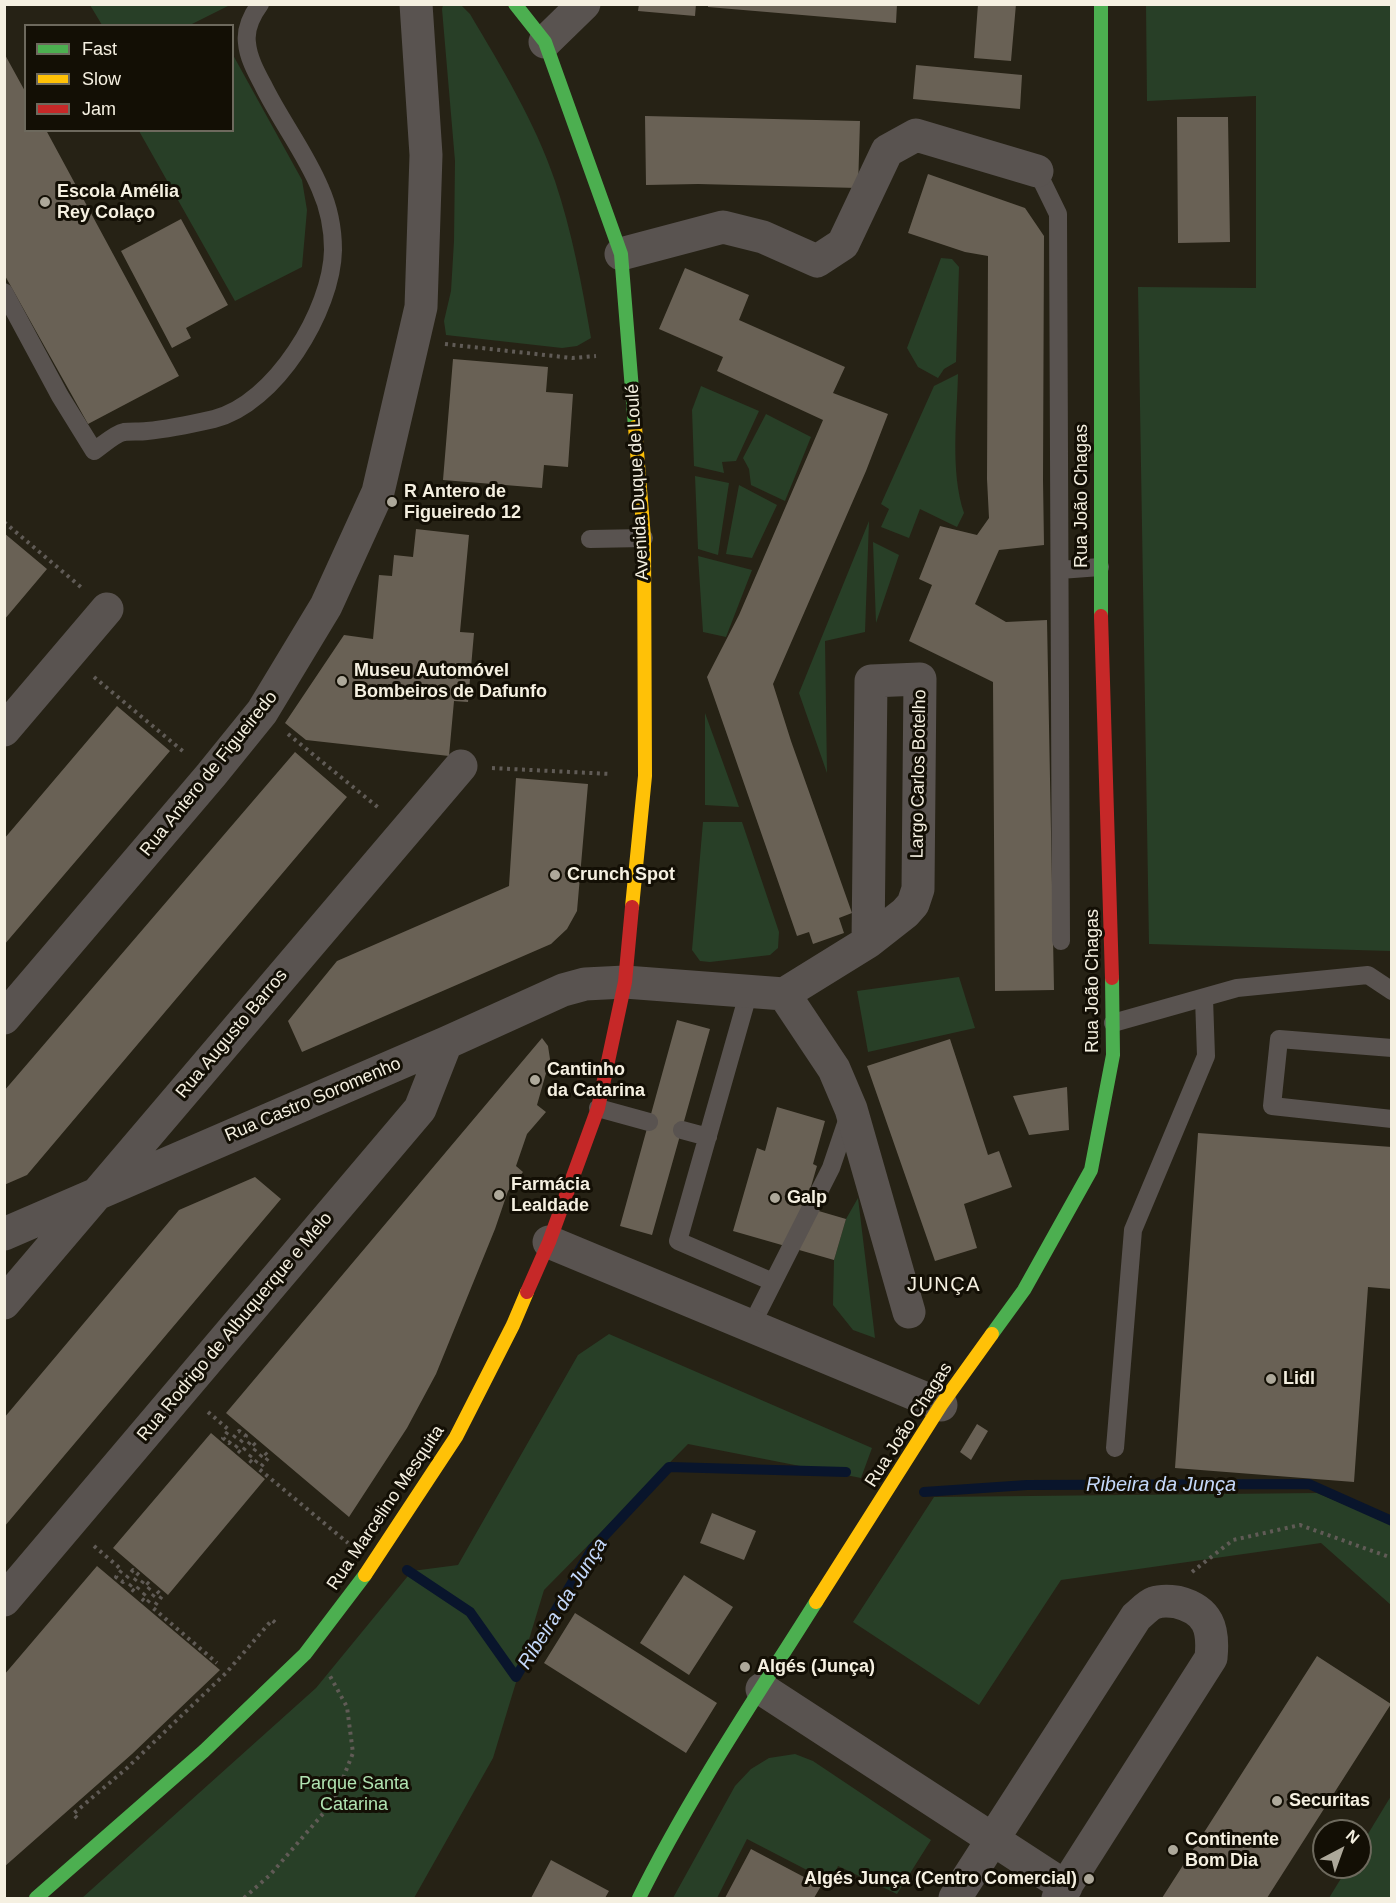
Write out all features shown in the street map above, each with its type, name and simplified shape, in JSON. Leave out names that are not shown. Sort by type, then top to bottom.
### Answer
[{"type":"street","name":"Rua Antero de Figueiredo","points":[[4,1018],[212,775],[262,712],[326,606],[378,492],[421,307],[426,156],[416,4]]},
{"type":"street","name":"Avenida Duque de Loulé","points":[[515,4],[546,42],[621,254],[644,538],[645,776],[625,982],[598,1108],[549,1242]]},
{"type":"street","points":[[546,42],[584,4]]},
{"type":"street","name":"Rua João Chagas","points":[[639,1899],[660,1855],[699,1788],[941,1405],[1024,1290],[1091,1170],[1113,1055],[1100,567],[1101,4]]},
{"type":"street","points":[[621,254],[723,227],[763,237],[817,261],[843,244],[887,151],[915,135],[1037,171]]},
{"type":"street","points":[[4,730],[107,609]]},
{"type":"street","name":"Largo Carlos Botelho","points":[[784,994],[868,942],[913,904],[918,889],[920,680],[870,681],[868,942]]},
{"type":"street","name":"Rua Augusto Barros","points":[[4,1303],[460,766]]},
{"type":"street","points":[[625,982],[784,994],[834,1069],[851,1109],[909,1312]]},
{"type":"street","name":"Rua Castro Soromenho","points":[[4,1234],[563,990],[585,984],[625,982]]},
{"type":"street","name":"Rua Rodrigo de Albuquerque e Melo","points":[[4,1600],[420,1109],[446,1043]]},
{"type":"street","points":[[549,1242],[941,1405]]},
{"type":"street","name":"Rua Marcelino Mesquita","points":[[36,1899],[204,1751],[304,1654],[374,1564],[456,1437],[513,1325],[549,1242]]},
{"type":"street","points":[[762,1689],[993,1839],[1062,1893],[1211,1658],[1213,1638],[1206,1618],[1189,1605],[1168,1600],[1153,1603],[1136,1617],[993,1839],[955,1899]]},
{"type":"lane","points":[[4,292],[60,396],[94,452],[122,432],[146,432],[216,418],[259,394],[280,374],[314,322],[332,268],[333,242],[328,209],[320,187],[264,88],[250,55],[247,30],[260,4]]},
{"type":"lane","points":[[1037,171],[1058,214],[1061,941]]},
{"type":"lane","points":[[590,539],[644,538]]},
{"type":"lane","points":[[1060,570],[1100,567]]},
{"type":"lane","points":[[1113,1023],[1238,988],[1368,975],[1392,991]]},
{"type":"lane","points":[[749,992],[678,1241],[773,1281]]},
{"type":"lane","points":[[1115,1448],[1133,1230],[1206,1056],[1204,998]]},
{"type":"lane","points":[[1392,1048],[1280,1040],[1272,1106],[1392,1119]]},
{"type":"lane","points":[[598,1108],[649,1122]]},
{"type":"lane","points":[[751,1326],[831,1168],[851,1109]]},
{"type":"lane","points":[[682,1130],[708,1137]]},
{"type":"path","points":[[464,346],[572,358]]},
{"type":"path","points":[[4,522],[107,609]]},
{"type":"path","points":[[68,655],[212,775]]},
{"type":"path","points":[[262,712],[406,830]]},
{"type":"path","points":[[460,766],[597,774]]},
{"type":"path","points":[[229,1431],[223,1438],[229,1443],[239,1431],[246,1436],[236,1448],[241,1453],[251,1441],[258,1447],[248,1459],[254,1464],[264,1452],[269,1457],[259,1469],[374,1564]]},
{"type":"path","points":[[1153,1603],[1233,1540],[1300,1526],[1392,1558]]},
{"type":"path","points":[[122,1570],[116,1577],[123,1582],[133,1570],[139,1575],[129,1587],[135,1592],[144,1580],[151,1586],[141,1598],[147,1603],[157,1591],[162,1596],[153,1608],[217,1663]]},
{"type":"path","points":[[98,1843],[74,1814],[127,1768],[226,1673],[272,1620],[278,1625]]},
{"type":"path","points":[[244,1899],[270,1875],[334,1802],[353,1753],[347,1707],[335,1682],[326,1670]]},
{"type":"green space","points":[[90,5],[230,5],[192,24],[101,24]]},
{"type":"green space","points":[[443,5],[461,5],[470,14],[517,96],[547,159],[571,239],[591,338],[577,346],[562,348],[446,335],[444,321],[451,291],[454,241],[455,161]]},
{"type":"green space","points":[[1146,5],[1391,5],[1391,951],[1149,944],[1138,287],[1256,288],[1256,96],[1147,101]]},
{"type":"green space","points":[[234,57],[302,180],[307,210],[302,267],[235,301],[140,132],[234,132]]},
{"type":"green space","points":[[941,258],[952,259],[959,267],[956,362],[944,369],[938,378],[918,367],[907,348]]},
{"type":"green space","points":[[958,374],[956,462],[957,480],[964,513],[957,527],[920,509],[909,538],[881,527],[889,509],[881,504],[934,386]]},
{"type":"green space","points":[[701,386],[759,411],[736,461],[722,462],[724,473],[694,466],[692,410]]},
{"type":"green space","points":[[766,414],[811,437],[785,501],[751,485],[749,469],[743,458]]},
{"type":"green space","points":[[695,476],[729,483],[718,555],[698,549]]},
{"type":"green space","points":[[739,485],[777,505],[752,558],[726,554]]},
{"type":"green space","points":[[869,521],[865,632],[825,641],[827,773],[799,693]]},
{"type":"green space","points":[[873,542],[899,555],[876,623]]},
{"type":"green space","points":[[698,556],[752,570],[726,637],[703,632]]},
{"type":"green space","points":[[705,713],[739,807],[705,805]]},
{"type":"green space","points":[[703,822],[742,822],[779,932],[778,948],[770,955],[710,962],[700,961],[692,950]]},
{"type":"green space","points":[[959,977],[975,1028],[868,1052],[857,991]]},
{"type":"green space","points":[[858,1198],[875,1338],[853,1330],[833,1305],[834,1260],[846,1219]]},
{"type":"green space","name":"Parque Santa Catarina","points":[[609,1334],[872,1448],[861,1478],[688,1444],[544,1590],[493,1758],[414,1898],[82,1898],[316,1688],[412,1571],[458,1565],[578,1355]]},
{"type":"green space","points":[[1317,1493],[1391,1524],[1391,1605],[1321,1543],[1061,1580],[979,1705],[853,1622],[934,1497]]},
{"type":"green space","points":[[795,1754],[813,1761],[931,1840],[897,1894],[838,1866],[832,1883],[747,1839],[717,1898],[673,1898],[735,1786],[751,1769],[769,1758]]},
{"type":"green space","points":[[1391,1796],[1391,1898],[1329,1898],[1341,1879],[1372,1879],[1372,1827]]},
{"type":"building","points":[[639,4],[696,4],[695,16],[638,11]]},
{"type":"building","points":[[708,4],[897,4],[896,23],[708,7]]},
{"type":"building","points":[[978,4],[1016,4],[1011,61],[974,58]]},
{"type":"building","name":"Escola Amélia Rey Colaço","points":[[4,53],[24,89],[24,132],[47,132],[179,376],[88,424],[4,274]]},
{"type":"building","points":[[916,65],[1022,75],[1020,109],[913,99]]},
{"type":"building","points":[[645,116],[860,121],[858,188],[646,185]]},
{"type":"building","points":[[1177,117],[1228,117],[1230,242],[1178,243]]},
{"type":"building","points":[[928,174],[1025,208],[1044,236],[1044,545],[999,550],[975,604],[1006,622],[1047,620],[1054,990],[995,991],[993,682],[909,641],[932,585],[919,579],[940,526],[977,535],[989,518],[987,479],[988,256],[965,252],[908,233]]},
{"type":"building","points":[[181,219],[228,305],[186,328],[191,338],[172,348],[121,251]]},
{"type":"building","points":[[685,268],[749,295],[739,320],[845,367],[833,393],[888,414],[866,471],[773,684],[852,913],[839,918],[844,933],[813,944],[809,932],[797,936],[707,677],[739,615],[823,420],[717,371],[723,357],[659,329]]},
{"type":"building","points":[[453,359],[548,367],[546,392],[573,394],[568,467],[544,465],[542,488],[443,480]]},
{"type":"building","points":[[416,529],[469,535],[460,632],[474,633],[468,702],[454,701],[449,756],[306,740],[285,723],[344,635],[373,639],[379,575],[392,576],[394,555],[413,557]]},
{"type":"building","points":[[4,533],[47,569],[4,620]]},
{"type":"building","points":[[117,706],[170,751],[4,945],[4,839]]},
{"type":"building","points":[[295,752],[347,797],[27,1175],[4,1185],[4,1091]]},
{"type":"building","points":[[516,778],[588,784],[577,911],[567,929],[551,944],[302,1052],[288,1021],[337,961],[509,886]]},
{"type":"building","points":[[677,1020],[710,1029],[652,1235],[620,1226]]},
{"type":"building","points":[[542,1038],[548,1046],[550,1059],[537,1105],[546,1112],[527,1134],[516,1166],[523,1172],[508,1191],[495,1229],[436,1374],[407,1428],[349,1517],[226,1413]]},
{"type":"building","points":[[950,1039],[988,1155],[999,1151],[1012,1187],[964,1204],[977,1248],[935,1261],[867,1066]]},
{"type":"building","points":[[1067,1087],[1069,1130],[1029,1135],[1013,1096]]},
{"type":"building","points":[[777,1107],[825,1121],[813,1164],[817,1166],[805,1207],[846,1219],[834,1260],[733,1231],[757,1148],[765,1151]]},
{"type":"building","name":"Lidl","points":[[1198,1133],[1392,1147],[1392,1289],[1368,1287],[1354,1482],[1175,1468]]},
{"type":"building","points":[[255,1177],[281,1199],[4,1527],[4,1418],[179,1210]]},
{"type":"building","points":[[977,1424],[988,1431],[971,1460],[960,1452]]},
{"type":"building","points":[[211,1433],[265,1479],[168,1595],[113,1548]]},
{"type":"building","points":[[712,1513],[756,1531],[744,1560],[700,1543]]},
{"type":"building","points":[[97,1566],[220,1670],[132,1754],[4,1867],[4,1675]]},
{"type":"building","points":[[684,1575],[733,1607],[689,1675],[640,1643]]},
{"type":"building","points":[[575,1613],[717,1703],[686,1753],[544,1663]]},
{"type":"building","name":"Securitas","points":[[1317,1656],[1391,1704],[1317,1819],[1312,1819],[1312,1828],[1267,1898],[1162,1898]]},
{"type":"building","points":[[751,1849],[821,1886],[814,1898],[725,1898]]},
{"type":"building","points":[[551,1860],[609,1891],[605,1898],[531,1898]]},
{"type":"waterway","name":"Ribeira da Junça","points":[[407,1570],[470,1612],[516,1677],[592,1549],[669,1467],[846,1472]]},
{"type":"waterway","name":"Ribeira da Junça","points":[[924,1492],[1027,1485],[1309,1484],[1392,1521]]},
{"type":"traffic: fast","points":[[515,4],[545,42],[621,254],[635,427]]},
{"type":"traffic: fast","points":[[1101,4],[1101,616]]},
{"type":"traffic: fast","points":[[992,1334],[1024,1290],[1091,1170],[1113,1055],[1112,978]]},
{"type":"traffic: fast","points":[[36,1898],[204,1751],[305,1654],[365,1575]]},
{"type":"traffic: fast","points":[[639,1898],[701,1785],[816,1602]]},
{"type":"traffic: slow","points":[[632,907],[645,776],[644,538],[635,427]]},
{"type":"traffic: slow","points":[[365,1575],[456,1437],[513,1325],[527,1292]]},
{"type":"traffic: slow","points":[[816,1602],[941,1405],[992,1334]]},
{"type":"traffic: jam","points":[[1101,616],[1112,978]]},
{"type":"traffic: jam","points":[[527,1292],[549,1242],[598,1108],[625,982],[632,907]]},
{"type":"place","name":"Escola Amélia Rey Colaço","points":[[45,202]]},
{"type":"place","name":"R Antero de Figueiredo 12","points":[[392,502]]},
{"type":"place","name":"Museu Automóvel Bombeiros de Dafunfo","points":[[342,681]]},
{"type":"place","name":"Crunch Spot","points":[[555,875]]},
{"type":"place","name":"Cantinho da Catarina","points":[[535,1080]]},
{"type":"place","name":"Farmácia Lealdade","points":[[499,1195]]},
{"type":"place","name":"Galp","points":[[775,1198]]},
{"type":"place","name":"Lidl","points":[[1271,1379]]},
{"type":"place","name":"Algés (Junça)","points":[[745,1667]]},
{"type":"place","name":"Securitas","points":[[1277,1801]]},
{"type":"place","name":"Continente Bom Dia","points":[[1173,1850]]},
{"type":"place","name":"Algés Junça (Centro Comercial)","points":[[1089,1879]]},
{"type":"district","name":"JUNÇA","points":[[944,1285]]}]
